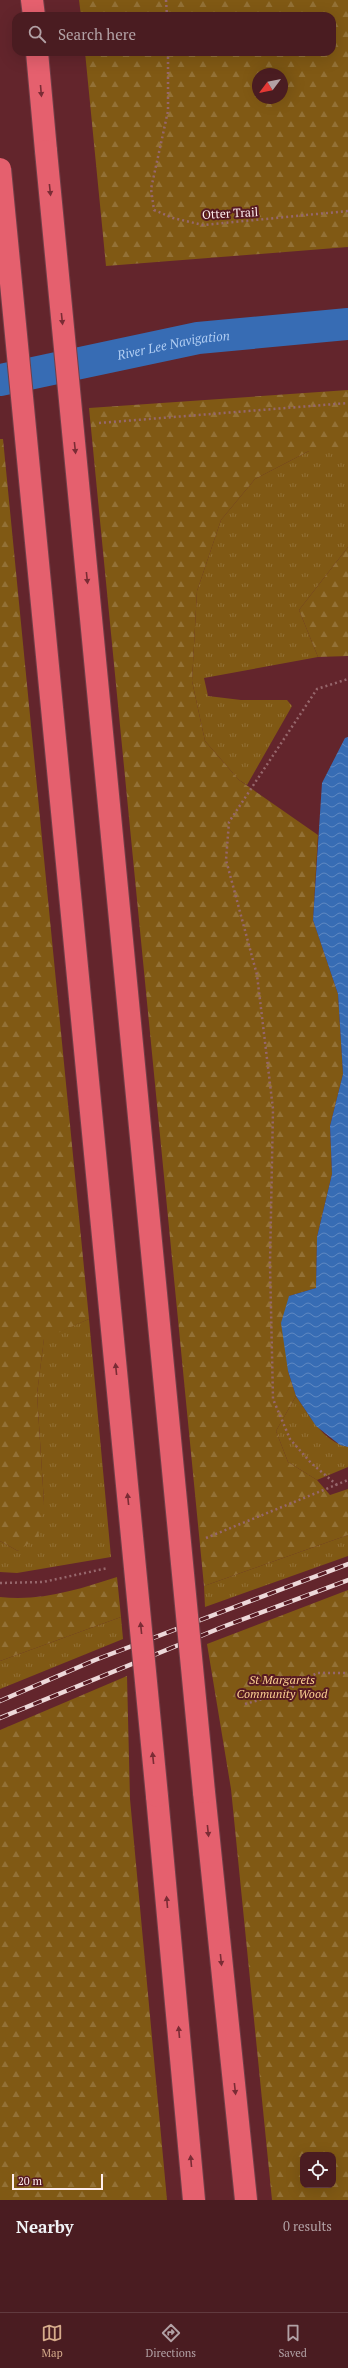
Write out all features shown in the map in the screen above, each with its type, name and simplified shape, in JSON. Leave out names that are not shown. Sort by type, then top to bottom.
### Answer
[{"type":"highway","points":[[32,0],[34,12]]},
{"type":"highway","points":[[37,56],[204,1792],[246,2200]]},
{"type":"highway","points":[[0,169],[157,1796],[194,2200]]},
{"type":"path","points":[[166,0],[167,12]]},
{"type":"path","name":"Otter Trail","points":[[168,56],[168,111],[151,189],[154,210],[173,218],[203,225],[348,211]]},
{"type":"path","points":[[93,424],[348,403]]},
{"type":"path","points":[[337,1485],[311,1463],[290,1440],[273,1399],[270,1264],[273,1109],[257,975],[226,860],[229,822],[317,690],[348,679]]},
{"type":"path","points":[[245,1704],[280,1694],[317,1673],[348,1673]]},
{"type":"green space","points":[[79,0],[348,0],[348,247],[106,266],[85,56],[336,56],[336,12],[80,12]]},
{"type":"green space","points":[[348,390],[348,451],[309,451],[255,479],[221,520],[197,591],[192,681],[205,741],[239,780],[318,835],[313,920],[338,994],[343,1074],[330,1126],[332,1174],[317,1237],[316,1288],[289,1296],[288,1371],[296,1396],[276,1431],[288,1462],[317,1480],[330,1495],[348,1489],[348,1535],[204,1586],[89,408]]},
{"type":"green space","points":[[0,439],[3,439],[89,1319],[44,1339],[37,1394],[44,1503],[38,1537],[18,1551],[0,1541]]},
{"type":"green space","points":[[309,451],[348,451],[348,547],[299,610],[318,657],[204,678],[208,696],[241,700],[287,700],[292,706],[247,785],[239,780],[205,741],[192,681],[197,591],[221,520],[255,479]]},
{"type":"green space","points":[[348,547],[348,656],[318,657],[299,610]]},
{"type":"green space","points":[[89,1319],[111,1557],[17,1573],[0,1572],[0,1541],[18,1551],[44,1503],[37,1394],[44,1338]]},
{"type":"green space","points":[[296,1396],[324,1434],[331,1440],[348,1447],[348,1467],[317,1480],[288,1462],[276,1431]]},
{"type":"green space","points":[[348,1535],[348,1556],[205,1607],[204,1586]]},
{"type":"green space","points":[[117,1577],[121,1617],[0,1661],[0,1597],[30,1598],[45,1596],[74,1590]]},
{"type":"green space","name":"St Margarets Community Wood","points":[[348,1590],[348,2200],[272,2200],[231,1789],[207,1644]]},
{"type":"green space","points":[[121,1617],[123,1639],[0,1689],[0,1661]]},
{"type":"green space","points":[[127,1676],[130,1799],[167,2200],[0,2200],[0,1730]]},
{"type":"water","points":[[348,737],[348,1447],[340,1445],[316,1426],[296,1396],[288,1371],[281,1323],[289,1296],[316,1288],[317,1237],[332,1174],[330,1126],[343,1074],[338,994],[313,920],[322,783],[345,738]]},
{"type":"waterway","name":"River Lee Navigation","points":[[0,380],[198,338],[348,324]]},
{"type":"railway","points":[[0,1701],[95,1660],[348,1564]]},
{"type":"railway","points":[[0,1718],[225,1626],[348,1580]]}]
